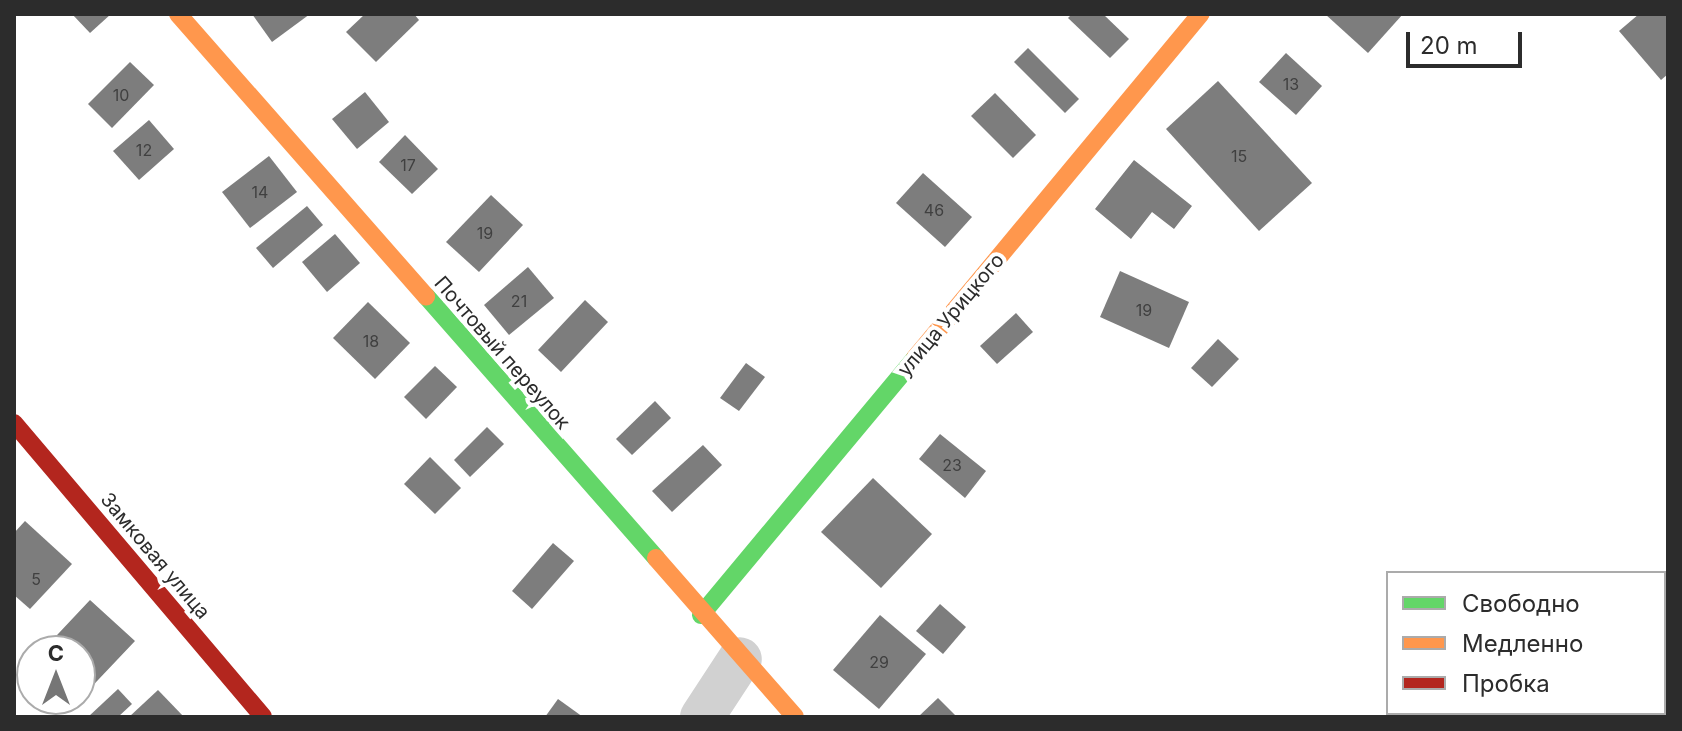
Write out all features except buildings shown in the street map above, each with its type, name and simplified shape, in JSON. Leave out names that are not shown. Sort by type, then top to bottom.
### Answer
[{"type":"street","name":"Почтовый переулок","points":[[178,14],[701,615],[795,717]]},
{"type":"street","name":"улица Урицкого","points":[[701,615],[1201,14]]},
{"type":"street","name":"Замковая улица","points":[[14,423],[263,717]]},
{"type":"street","points":[[702,717],[740,659]]},
{"type":"traffic: fast","points":[[426,296],[656,558]]},
{"type":"traffic: fast","points":[[701,615],[915,358]]},
{"type":"traffic: slow","points":[[178,14],[426,296]]},
{"type":"traffic: slow","points":[[915,358],[1201,14]]},
{"type":"traffic: slow","points":[[656,558],[795,717]]},
{"type":"traffic: jam","points":[[14,423],[263,717]]}]
